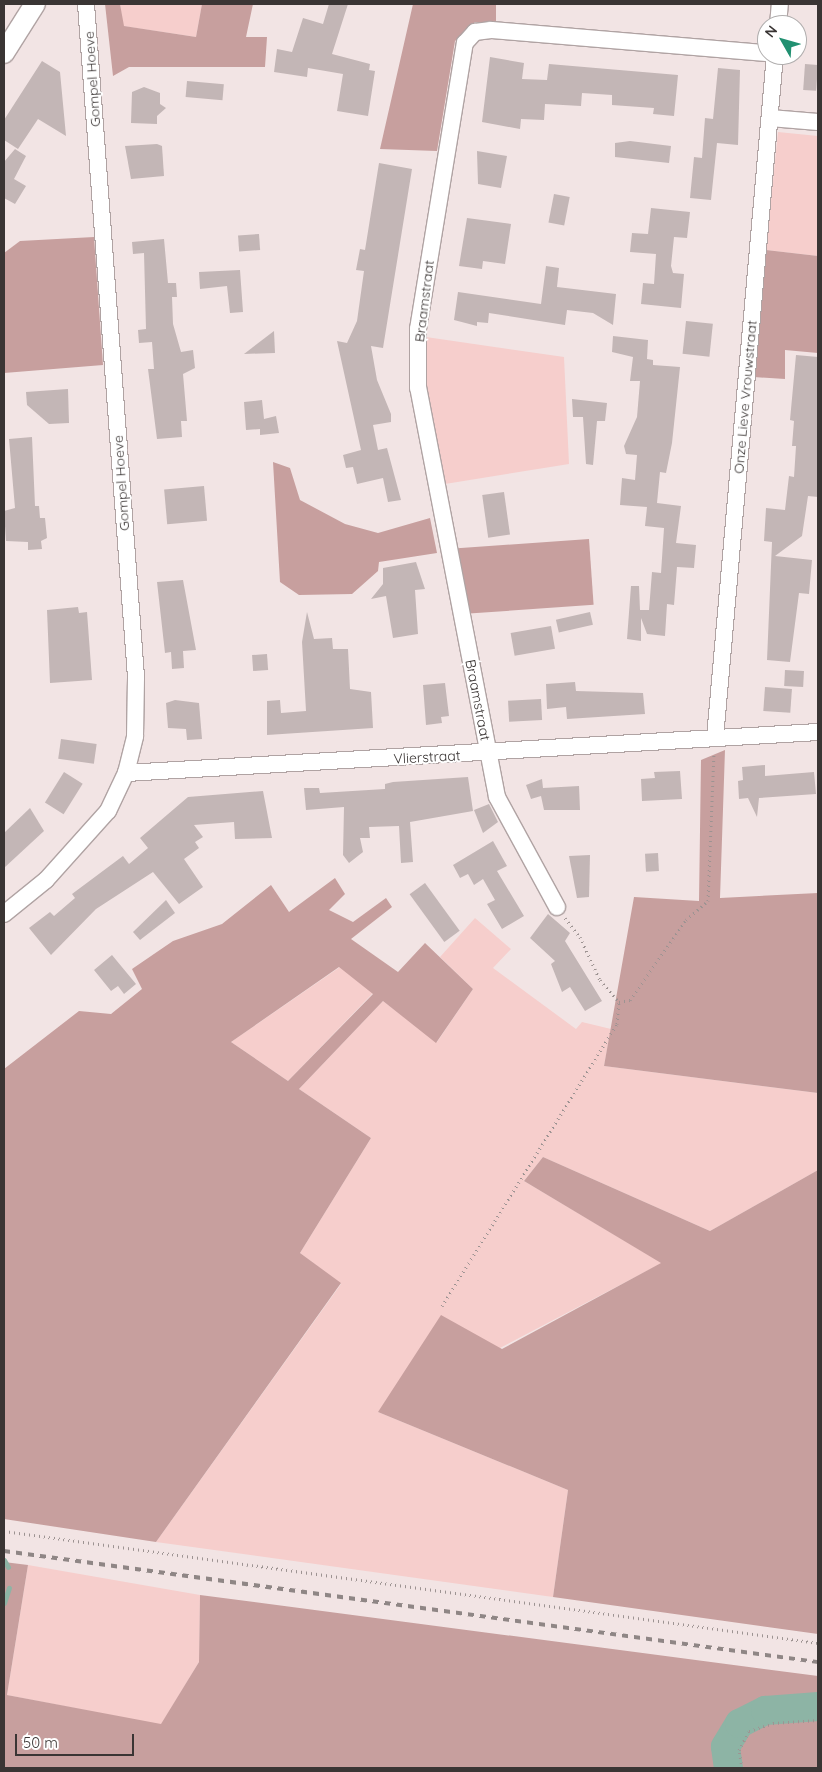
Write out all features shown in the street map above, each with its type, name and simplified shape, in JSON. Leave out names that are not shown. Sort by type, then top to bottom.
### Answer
[{"type":"street","points":[[4,53],[35,4]]},
{"type":"street","name":"Gompel Hoeve","points":[[4,914],[46,880],[108,811],[126,773],[135,736],[136,678],[86,4]]},
{"type":"street","name":"Braamstraat","points":[[557,907],[504,815],[489,754],[418,388],[418,329],[465,43],[475,32],[491,30],[757,52]]},
{"type":"street","name":"Onze Lieve Vrouwstraat","points":[[715,738],[774,65]]},
{"type":"street","points":[[770,118],[818,122]]},
{"type":"street","name":"Vlierstraat","points":[[126,773],[489,754],[818,732]]},
{"type":"path","points":[[619,1002],[630,1000],[686,920],[708,901],[715,738]]},
{"type":"path","points":[[442,1306],[617,1024],[619,1002],[600,980],[580,937],[557,907]]},
{"type":"path","points":[[4,1531],[818,1643]]},
{"type":"path","points":[[742,1768],[739,1750],[749,1731],[773,1723],[818,1720]]},
{"type":"shaded area","points":[[105,4],[120,4],[124,26],[196,37],[202,4],[253,4],[246,37],[267,37],[265,67],[129,67],[113,76]]},
{"type":"shaded area","points":[[120,4],[202,4],[196,37],[123,26]]},
{"type":"shaded area","points":[[413,4],[496,4],[496,22],[475,22],[455,41],[437,151],[380,149]]},
{"type":"shaded area","points":[[778,132],[818,136],[818,256],[766,250]]},
{"type":"shaded area","points":[[94,237],[103,365],[4,373],[4,253],[20,241]]},
{"type":"shaded area","points":[[766,250],[818,256],[818,353],[785,350],[785,379],[754,377]]},
{"type":"shaded area","points":[[426,337],[564,357],[569,464],[445,484],[425,393]]},
{"type":"shaded area","points":[[273,462],[290,468],[300,500],[345,524],[378,533],[430,518],[437,553],[379,562],[378,571],[352,594],[299,595],[280,582]]},
{"type":"shaded area","points":[[589,539],[594,605],[462,614],[457,548]]},
{"type":"shaded area","points":[[725,750],[720,898],[818,893],[818,1093],[604,1066],[634,897],[699,901],[701,760]]},
{"type":"shaded area","points":[[335,878],[345,894],[329,910],[353,922],[386,898],[392,907],[351,939],[398,972],[425,943],[473,989],[436,1043],[383,1001],[299,1089],[371,1138],[300,1253],[341,1283],[156,1542],[4,1519],[4,1069],[79,1011],[111,1014],[142,989],[132,969],[173,941],[222,924],[271,885],[289,912]],"holes":[[[339,967],[373,994],[288,1081],[231,1042]]]},
{"type":"shaded area","points":[[475,918],[511,949],[493,968],[576,1029],[582,1022],[611,1029],[604,1066],[818,1093],[818,1170],[710,1231],[543,1157],[524,1181],[662,1263],[378,1412],[568,1490],[553,1597],[156,1542],[341,1284],[300,1253],[371,1138],[299,1089],[383,1001],[437,1042],[473,989],[440,957]]},
{"type":"shaded area","points":[[340,967],[373,993],[288,1081],[231,1042]]},
{"type":"shaded area","points":[[543,1157],[710,1231],[818,1170],[818,1634],[553,1597],[568,1490],[378,1412],[441,1315],[502,1349],[661,1263],[524,1181]]},
{"type":"shaded area","points":[[4,1562],[28,1565],[7,1695],[161,1724],[199,1662],[200,1595],[818,1676],[818,1768],[4,1768]]},
{"type":"shaded area","points":[[28,1565],[200,1595],[199,1662],[161,1725],[7,1695]]},
{"type":"building","points":[[329,4],[348,4],[332,54],[370,64],[369,70],[375,71],[368,116],[337,111],[343,74],[308,68],[307,77],[274,72],[277,49],[292,52],[303,18],[323,24]]},
{"type":"building","points":[[490,57],[524,63],[522,79],[547,80],[549,64],[678,75],[674,116],[653,114],[654,108],[612,105],[612,95],[582,93],[581,106],[545,104],[544,120],[521,119],[520,129],[482,122]]},
{"type":"building","points":[[42,61],[60,72],[66,136],[38,119],[18,149],[4,140],[4,120]]},
{"type":"building","points":[[807,64],[818,65],[816,91],[803,90],[805,65]]},
{"type":"building","points":[[718,68],[740,70],[738,145],[717,143],[711,200],[690,198],[694,157],[702,158],[705,118],[713,119]]},
{"type":"building","points":[[187,81],[224,84],[222,100],[186,97]]},
{"type":"building","points":[[144,87],[160,93],[160,104],[166,108],[157,116],[157,124],[131,123],[132,92]]},
{"type":"building","points":[[630,141],[671,146],[669,163],[615,157],[615,143]]},
{"type":"building","points":[[157,144],[162,146],[164,176],[131,179],[125,146]]},
{"type":"building","points":[[15,149],[26,156],[14,179],[26,186],[15,204],[4,198],[4,162]]},
{"type":"building","points":[[477,151],[507,156],[501,188],[478,184]]},
{"type":"building","points":[[379,163],[412,169],[383,348],[371,346],[377,380],[391,414],[391,422],[373,425],[378,450],[387,448],[401,500],[388,502],[383,478],[357,484],[353,467],[346,468],[343,455],[361,450],[337,341],[347,343],[357,321],[364,271],[356,270],[360,249],[365,250]]},
{"type":"building","points":[[554,194],[570,197],[564,226],[548,222]]},
{"type":"building","points":[[651,208],[690,212],[687,238],[674,237],[671,266],[673,273],[684,274],[681,308],[641,304],[643,283],[654,284],[656,254],[630,252],[632,233],[648,234]]},
{"type":"building","points":[[467,218],[511,224],[505,264],[483,261],[482,269],[459,266]]},
{"type":"building","points":[[259,234],[260,250],[239,251],[238,235]]},
{"type":"building","points":[[164,239],[168,283],[176,283],[177,297],[172,297],[173,324],[181,352],[193,350],[195,368],[183,374],[187,421],[181,421],[182,437],[157,439],[148,369],[154,369],[152,342],[139,343],[138,330],[146,329],[144,253],[133,254],[132,242]]},
{"type":"building","points":[[546,266],[559,268],[557,287],[616,294],[613,325],[593,313],[567,310],[565,325],[489,313],[488,323],[477,322],[477,326],[454,320],[458,292],[541,304]]},
{"type":"building","points":[[240,270],[243,312],[230,313],[227,286],[200,289],[199,272]]},
{"type":"building","points":[[686,321],[713,324],[709,357],[683,354]]},
{"type":"building","points":[[274,331],[275,353],[244,354]]},
{"type":"building","points":[[613,336],[648,340],[647,359],[653,360],[653,365],[680,367],[672,443],[666,473],[660,472],[657,503],[681,506],[676,543],[696,545],[694,568],[677,567],[674,605],[667,604],[665,636],[647,634],[641,618],[641,641],[627,639],[631,586],[639,586],[640,610],[649,610],[652,572],[661,573],[664,528],[645,526],[647,507],[620,505],[622,478],[635,480],[637,455],[626,454],[624,446],[637,417],[640,381],[630,381],[633,357],[612,352]]},
{"type":"building","points":[[796,355],[818,357],[818,497],[808,496],[802,536],[775,556],[812,560],[809,594],[799,593],[790,662],[767,660],[772,542],[764,541],[766,508],[785,510],[789,476],[794,477],[796,446],[792,446],[794,421],[790,420]]},
{"type":"building","points":[[68,389],[69,423],[49,424],[27,405],[26,392]]},
{"type":"building","points":[[572,399],[607,403],[605,421],[597,421],[593,465],[586,464],[583,417],[573,417]]},
{"type":"building","points":[[262,400],[264,419],[276,416],[279,433],[260,435],[260,429],[246,430],[244,402]]},
{"type":"building","points":[[32,437],[35,506],[39,506],[40,518],[45,518],[47,538],[41,541],[42,549],[28,550],[28,542],[6,541],[4,511],[15,508],[9,439]]},
{"type":"building","points":[[204,486],[207,521],[167,524],[164,489]]},
{"type":"building","points":[[504,492],[510,535],[488,538],[482,495]]},
{"type":"building","points":[[416,562],[425,589],[415,590],[418,634],[393,638],[386,596],[371,599],[383,584],[383,568]]},
{"type":"building","points":[[183,580],[196,650],[183,651],[184,668],[172,669],[171,652],[165,653],[157,582]]},
{"type":"building","points":[[78,607],[79,613],[87,612],[92,680],[50,683],[47,610]]},
{"type":"building","points":[[307,612],[314,639],[332,638],[333,649],[348,649],[350,689],[371,692],[373,728],[267,735],[267,701],[280,700],[281,713],[306,711],[302,642]]},
{"type":"building","points":[[590,612],[593,625],[559,633],[556,620]]},
{"type":"building","points":[[551,626],[555,649],[515,656],[511,633]]},
{"type":"building","points":[[267,654],[268,670],[253,671],[252,655]]},
{"type":"building","points":[[785,670],[804,671],[803,687],[784,686]]},
{"type":"building","points":[[575,682],[576,691],[643,693],[645,714],[567,719],[566,707],[547,709],[546,684]]},
{"type":"building","points":[[445,683],[449,716],[441,717],[442,723],[426,725],[423,685]]},
{"type":"building","points":[[765,687],[792,689],[790,713],[763,711]]},
{"type":"building","points":[[541,699],[542,720],[509,722],[508,701]]},
{"type":"building","points":[[175,700],[199,703],[202,739],[187,740],[186,729],[168,728],[166,703]]},
{"type":"building","points":[[61,739],[97,744],[94,764],[58,759]]},
{"type":"building","points":[[765,765],[765,776],[814,772],[816,794],[759,798],[757,817],[748,798],[739,799],[738,781],[743,780],[742,767]]},
{"type":"building","points":[[680,771],[682,799],[642,801],[641,779],[655,778],[654,772]]},
{"type":"building","points":[[64,772],[83,784],[64,814],[45,803]]},
{"type":"building","points":[[468,777],[473,811],[410,822],[413,862],[401,863],[399,826],[369,827],[370,838],[360,838],[363,852],[349,863],[343,855],[344,807],[306,810],[304,788],[319,788],[320,793],[385,789],[385,784],[393,782]]},
{"type":"building","points":[[542,779],[543,788],[579,786],[580,810],[544,810],[541,796],[531,799],[526,785]]},
{"type":"building","points":[[263,791],[272,838],[235,839],[234,822],[194,825],[203,837],[195,842],[199,848],[184,859],[203,887],[179,904],[153,872],[96,909],[51,955],[29,928],[50,912],[54,916],[75,898],[72,894],[123,856],[129,864],[148,848],[140,838],[188,797]]},
{"type":"building","points":[[489,804],[498,822],[483,833],[474,810]]},
{"type":"building","points":[[30,808],[44,831],[4,868],[4,833]]},
{"type":"building","points":[[493,841],[507,866],[497,871],[524,916],[502,929],[487,904],[495,900],[483,879],[474,885],[468,874],[460,878],[453,865]]},
{"type":"building","points":[[658,853],[659,871],[646,872],[645,854]]},
{"type":"building","points":[[590,855],[589,897],[577,898],[569,856]]},
{"type":"building","points":[[425,883],[460,931],[444,942],[410,894]]},
{"type":"building","points":[[166,900],[175,913],[140,940],[133,932]]},
{"type":"building","points":[[548,914],[570,933],[565,941],[602,1001],[585,1011],[570,987],[562,992],[551,964],[555,961],[530,938]]},
{"type":"building","points":[[112,955],[136,984],[124,994],[118,986],[111,991],[94,970]]},
{"type":"waterway","points":[[4,1560],[8,1567]]},
{"type":"waterway","points":[[4,1603],[9,1588]]},
{"type":"waterway","points":[[728,1768],[725,1746],[739,1723],[765,1710],[818,1706]]},
{"type":"railway","points":[[4,1551],[818,1662]]}]
